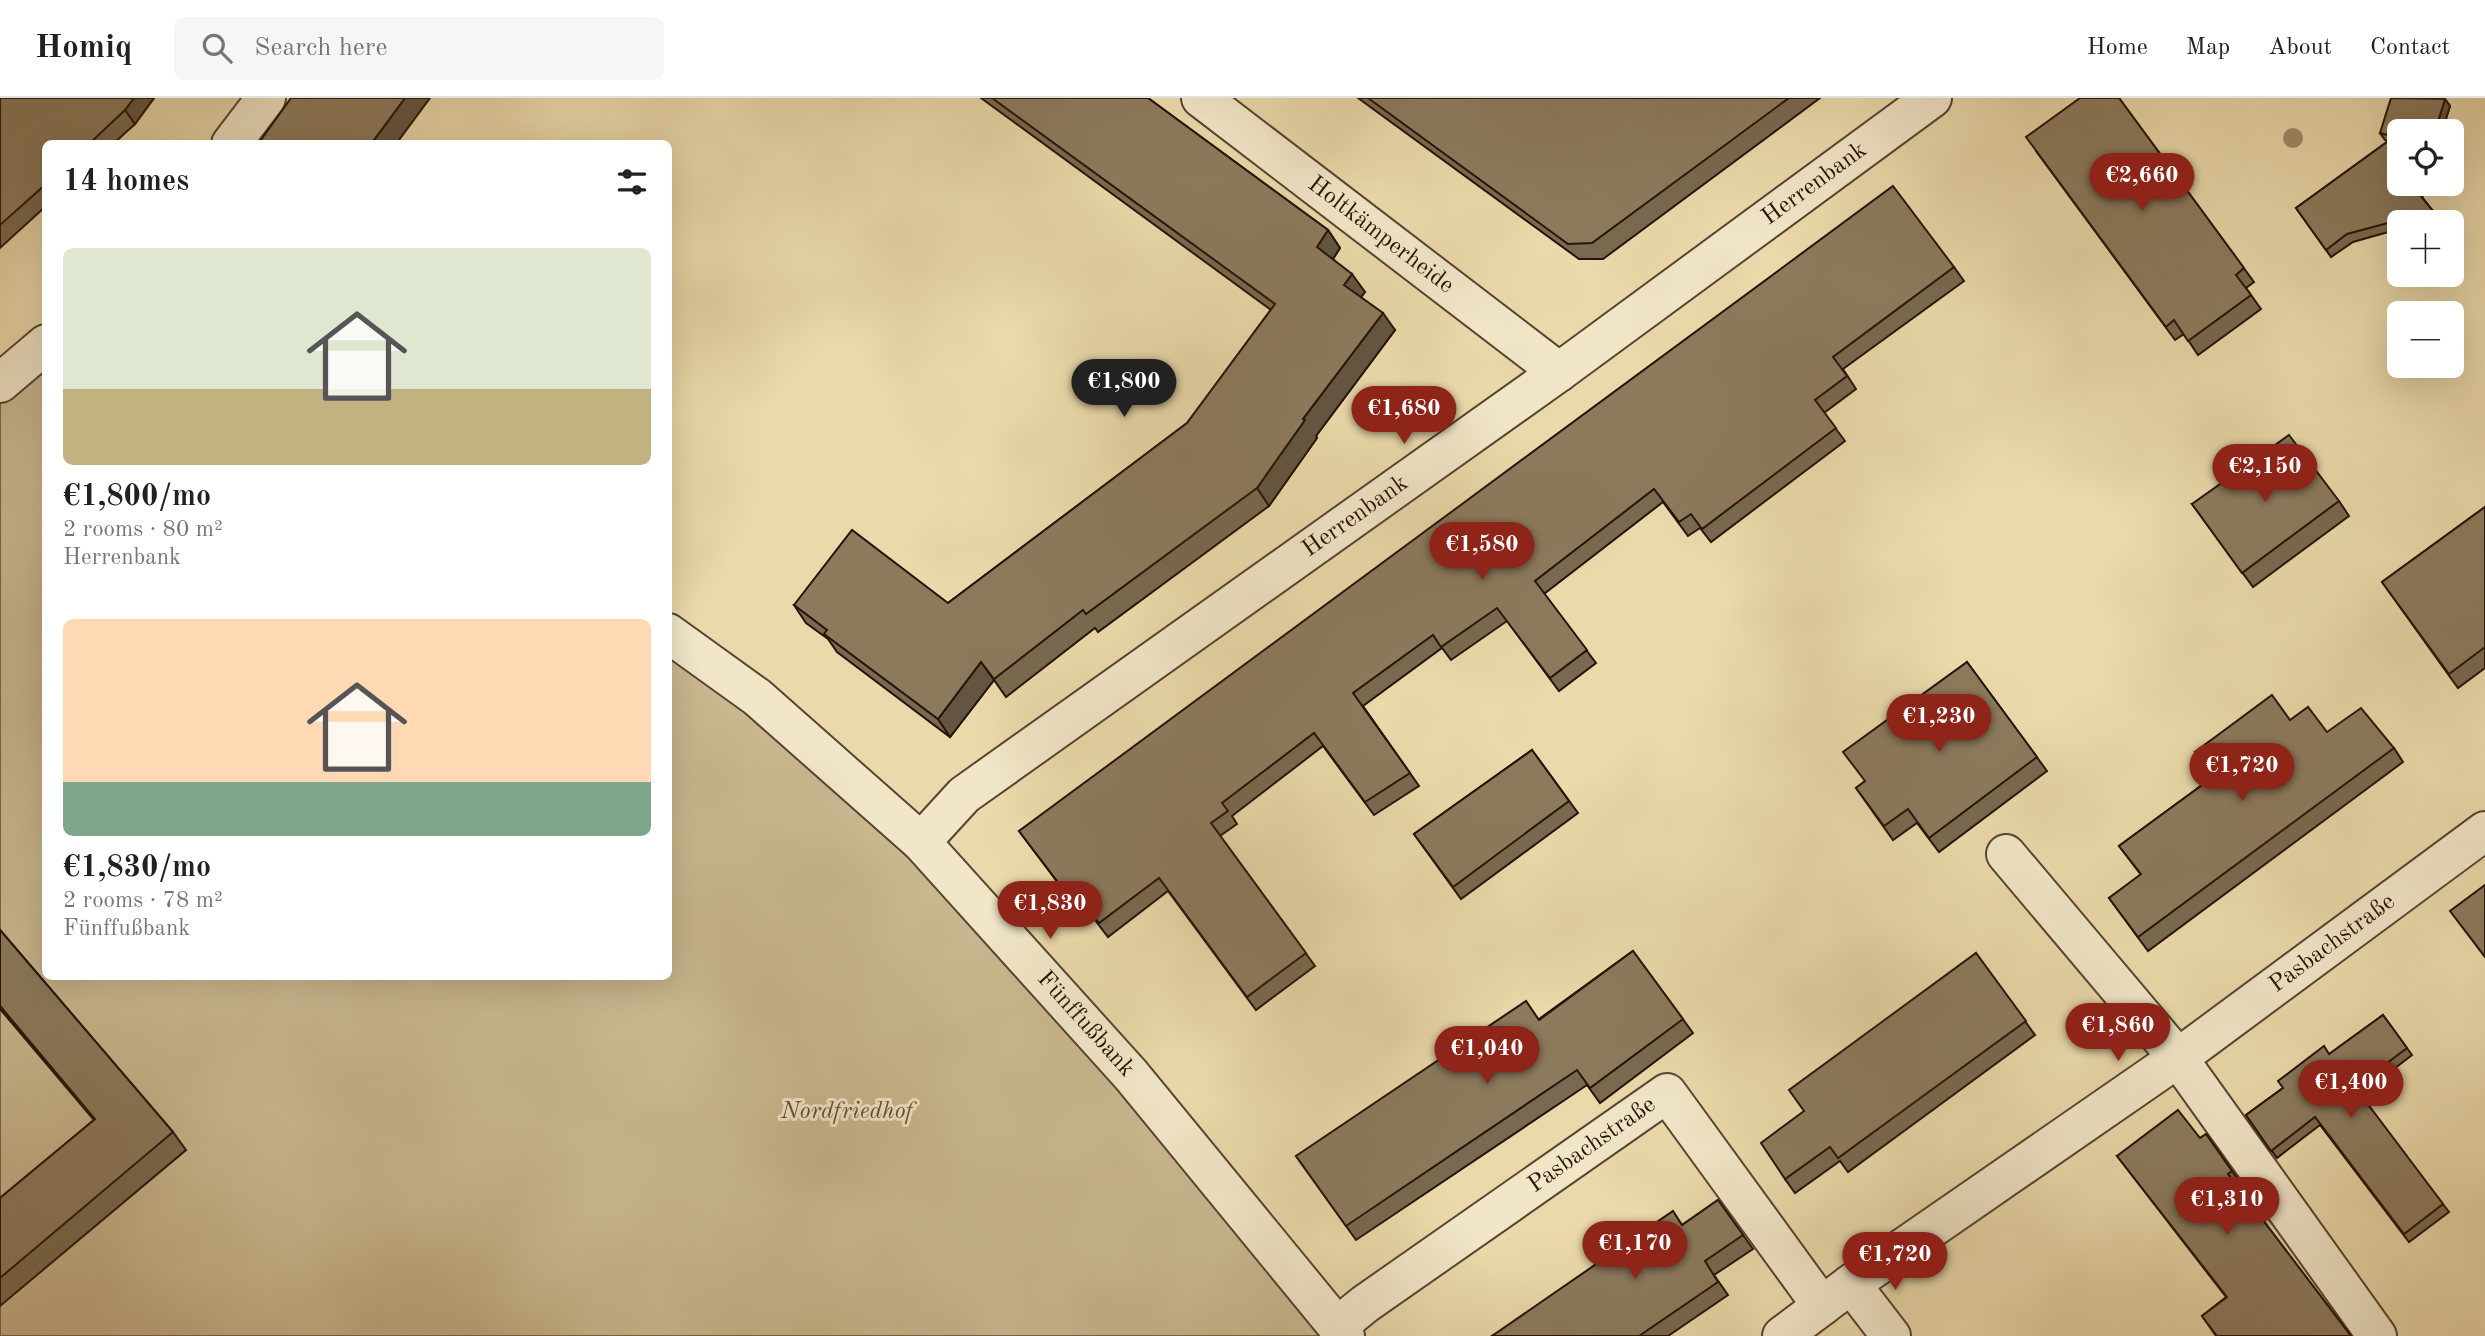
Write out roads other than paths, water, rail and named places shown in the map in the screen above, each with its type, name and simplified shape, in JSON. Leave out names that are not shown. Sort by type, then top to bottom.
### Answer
[{"type":"street","points":[[234,140],[266,98]]},
{"type":"street","name":"Holtkämperheide","points":[[1201,98],[1559,372]]},
{"type":"street","name":"Herrenbank","points":[[920,842],[964,795],[1559,372],[1932,98]]},
{"type":"street","points":[[0,383],[42,347]]},
{"type":"street","name":"Fünffußbank","points":[[672,636],[757,698],[920,842],[1131,1075],[1342,1331]]},
{"type":"street","name":"Pasbachstraße","points":[[1782,1336],[2178,1058],[2485,831]]},
{"type":"street","points":[[2006,855],[2178,1058],[2377,1336]]},
{"type":"street","name":"Pasbachstraße","points":[[1342,1331],[1364,1304],[1667,1093],[1837,1295],[1891,1336]]},
{"type":"park label","name":"Nordfriedhof","points":[[847,1112]]}]
